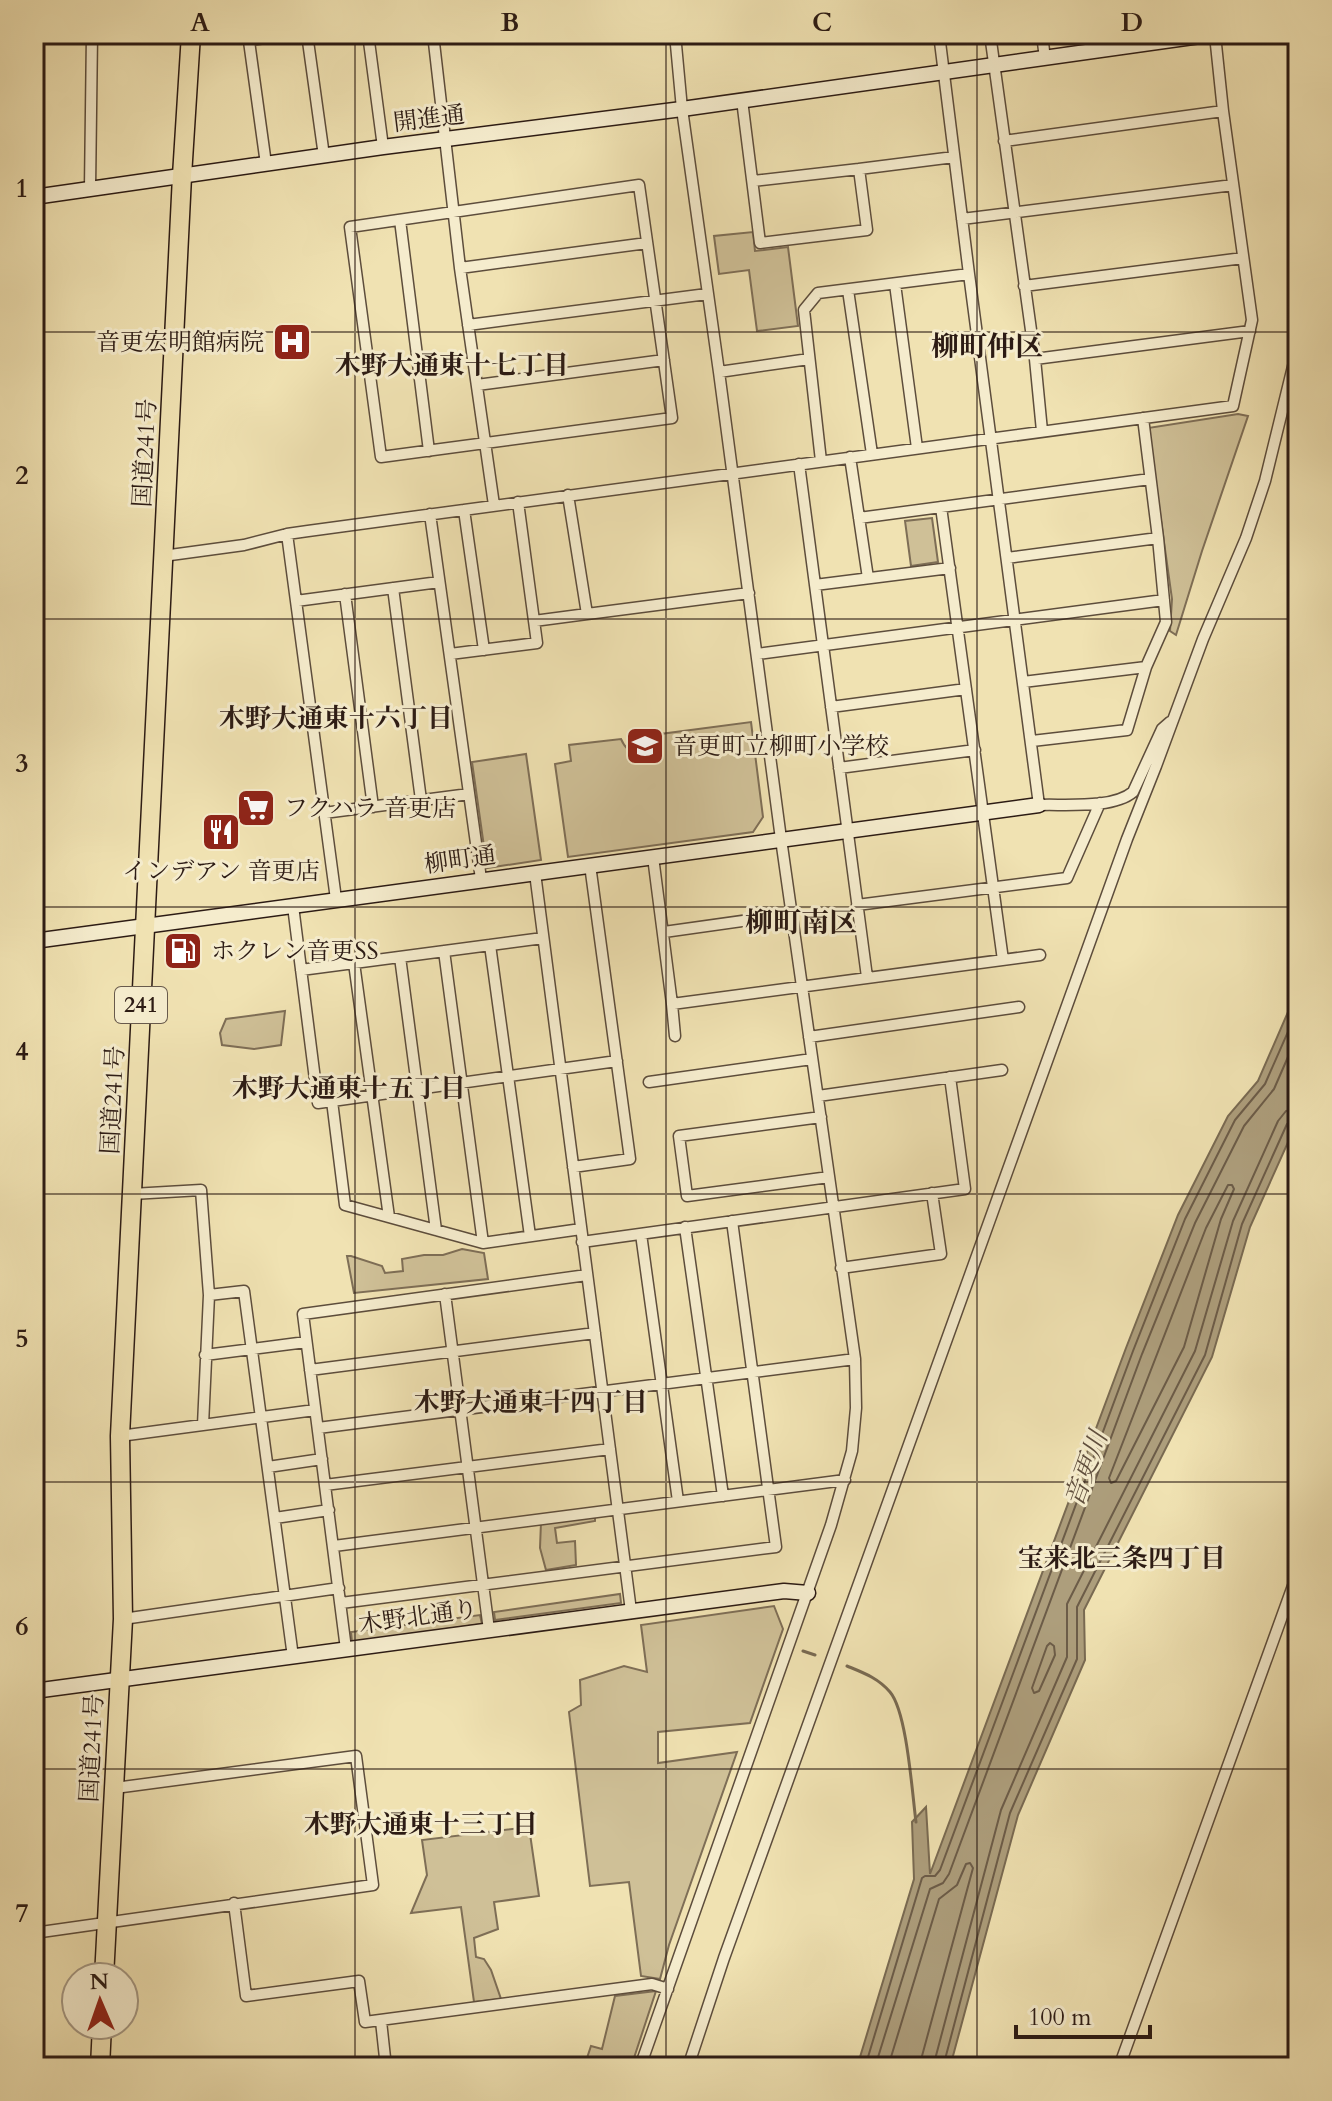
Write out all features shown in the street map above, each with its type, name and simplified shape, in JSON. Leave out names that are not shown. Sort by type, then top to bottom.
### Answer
[{"type":"highway","name":"国道241号","points":[[105,1961],[123,1619],[120,1436],[191,34]]},
{"type":"highway","points":[[100,2067],[101,2041]]},
{"type":"street","points":[[90,188],[92,34]]},
{"type":"street","points":[[266,164],[248,37],[300,34]]},
{"type":"street","points":[[307,34],[324,156]]},
{"type":"street","points":[[368,34],[383,147]]},
{"type":"street","points":[[433,34],[460,268],[494,505]]},
{"type":"street","points":[[640,2067],[831,1525],[852,1451],[856,1408],[855,1359],[781,839],[682,109],[675,34]]},
{"type":"street","points":[[939,34],[1039,805],[1100,803],[1127,798],[1133,792],[1162,729],[1172,721]]},
{"type":"street","points":[[990,34],[1035,359],[1042,431]]},
{"type":"street","points":[[1042,34],[1045,59]]},
{"type":"street","points":[[1094,34],[1097,52]]},
{"type":"street","points":[[163,556],[244,545],[287,534],[1233,406],[1252,320],[1215,35],[1200,35]]},
{"type":"street","name":"開進通","points":[[34,197],[1097,52],[1200,35]]},
{"type":"street","points":[[742,100],[760,243],[867,230],[859,169]]},
{"type":"street","points":[[1004,141],[1223,111]]},
{"type":"street","points":[[753,181],[954,157]]},
{"type":"street","points":[[639,185],[672,418],[381,457],[350,227],[454,213],[639,185]]},
{"type":"street","points":[[962,219],[1233,185]]},
{"type":"street","points":[[400,220],[429,451]]},
{"type":"street","points":[[460,268],[647,243]]},
{"type":"street","points":[[1024,286],[1243,258]]},
{"type":"street","points":[[821,461],[804,310],[818,293],[969,274]]},
{"type":"street","points":[[895,284],[917,448]]},
{"type":"street","points":[[848,290],[872,454]]},
{"type":"street","points":[[468,325],[707,294]]},
{"type":"street","points":[[1035,359],[1250,331]]},
{"type":"street","points":[[688,2067],[745,1899],[1127,839],[1203,639],[1251,524],[1265,481],[1298,346]]},
{"type":"street","points":[[719,372],[809,359]]},
{"type":"street","points":[[477,385],[664,360]]},
{"type":"street","points":[[1032,741],[1127,730],[1146,667],[1166,622],[1143,418]]},
{"type":"street","points":[[850,457],[868,578]]},
{"type":"street","points":[[799,464],[867,977]]},
{"type":"street","points":[[859,518],[1150,479]]},
{"type":"street","points":[[568,495],[587,614]]},
{"type":"street","points":[[450,654],[537,643],[518,502]]},
{"type":"street","points":[[941,507],[1003,960]]},
{"type":"street","points":[[464,510],[484,650]]},
{"type":"street","points":[[430,514],[481,879]]},
{"type":"street","points":[[287,534],[336,899]]},
{"type":"street","points":[[1007,558],[1158,538]]},
{"type":"street","points":[[815,585],[950,568]]},
{"type":"street","points":[[296,601],[439,582]]},
{"type":"street","points":[[393,588],[421,800]]},
{"type":"street","points":[[534,621],[749,593]]},
{"type":"street","points":[[345,594],[373,807]]},
{"type":"street","points":[[757,654],[1164,600]]},
{"type":"street","points":[[1023,682],[1146,667]]},
{"type":"street","points":[[831,707],[966,689]]},
{"type":"street","points":[[839,768],[975,750]]},
{"type":"street","points":[[324,813],[469,794]]},
{"type":"street","points":[[857,905],[1067,878],[1100,803]]},
{"type":"street","name":"柳町通","points":[[34,941],[1039,805]]},
{"type":"street","points":[[653,857],[675,1036]]},
{"type":"street","points":[[573,1167],[630,1159],[590,865]]},
{"type":"street","points":[[535,873],[631,1611]]},
{"type":"street","points":[[293,906],[318,1103],[617,1061]]},
{"type":"street","points":[[664,932],[792,914]]},
{"type":"street","points":[[301,970],[543,938]]},
{"type":"street","points":[[490,945],[530,1236]]},
{"type":"street","points":[[444,951],[483,1243]]},
{"type":"street","points":[[672,1004],[1040,955]]},
{"type":"street","points":[[400,957],[436,1230]]},
{"type":"street","points":[[354,963],[389,1217]]},
{"type":"street","points":[[809,1037],[1019,1007]]},
{"type":"street","points":[[649,1082],[812,1059]]},
{"type":"street","points":[[818,1096],[1002,1070]]},
{"type":"street","points":[[582,1242],[965,1189],[950,1077]]},
{"type":"street","points":[[332,1101],[345,1205],[483,1243],[581,1229]]},
{"type":"street","points":[[821,1117],[679,1136],[687,1196],[829,1177]]},
{"type":"street","points":[[132,1194],[201,1190],[209,1295],[203,1425]]},
{"type":"street","points":[[841,1268],[941,1254],[932,1193]]},
{"type":"street","points":[[341,1603],[776,1547],[732,1221]]},
{"type":"street","points":[[685,1227],[723,1496]]},
{"type":"street","points":[[641,1234],[678,1501]]},
{"type":"street","points":[[346,1649],[303,1314],[587,1275]]},
{"type":"street","points":[[209,1295],[244,1291],[293,1657]]},
{"type":"street","points":[[445,1294],[489,1630]]},
{"type":"street","points":[[310,1370],[595,1333]]},
{"type":"street","points":[[205,1355],[306,1342]]},
{"type":"street","points":[[318,1428],[855,1359]]},
{"type":"street","points":[[120,1436],[315,1410]]},
{"type":"street","points":[[325,1485],[610,1449]]},
{"type":"street","points":[[268,1467],[322,1459]]},
{"type":"street","points":[[334,1546],[845,1480]]},
{"type":"street","points":[[275,1518],[329,1510]]},
{"type":"street","points":[[1119,2067],[1298,1572]]},
{"type":"street","points":[[123,1619],[339,1588]]},
{"type":"street","name":"木野北通り","points":[[34,1691],[784,1591],[808,1593]]},
{"type":"street","points":[[34,1933],[373,1885],[356,1756],[115,1788]]},
{"type":"street","points":[[234,1903],[246,1996],[359,1981],[365,2022],[652,1984],[668,1989]]},
{"type":"street","points":[[381,2021],[386,2067]]},
{"type":"shaded area","points":[[753,232],[755,251],[788,247],[798,326],[757,331],[749,270],[719,274],[714,236]]},
{"type":"shaded area","points":[[1238,414],[1248,416],[1176,635],[1170,631],[1172,599],[1148,428]]},
{"type":"shaded area","points":[[932,518],[938,562],[911,566],[905,521]]},
{"type":"shaded area","points":[[751,722],[763,817],[753,832],[568,857],[555,764],[571,761],[569,745],[621,739],[629,750],[638,752],[647,747],[653,735]]},
{"type":"shaded area","points":[[526,754],[541,860],[487,868],[472,762]]},
{"type":"shaded area","points":[[285,1011],[281,1045],[254,1049],[222,1045],[220,1033],[226,1019]]},
{"type":"shaded area","points":[[462,1249],[484,1253],[488,1279],[354,1293],[347,1256],[382,1266],[385,1273],[403,1271],[402,1259],[443,1255]]},
{"type":"shaded area","points":[[595,1514],[595,1521],[555,1528],[557,1543],[575,1541],[576,1565],[546,1570],[540,1548],[541,1522]]},
{"type":"shaded area","points":[[620,1594],[621,1603],[495,1620],[494,1612]]},
{"type":"shaded area","points":[[774,1606],[783,1629],[750,1723],[658,1732],[658,1763],[737,1752],[660,1979],[641,1976],[629,1882],[590,1886],[569,1712],[581,1705],[580,1680],[624,1666],[647,1672],[641,1625]]},
{"type":"shaded area","points":[[480,1615],[482,1624],[352,1642],[351,1632]]},
{"type":"shaded area","points":[[529,1827],[539,1896],[494,1902],[498,1929],[474,1938],[476,1957],[484,1959],[491,1970],[501,1999],[474,2002],[461,1907],[411,1913],[427,1875],[422,1840]]},
{"type":"shaded area","points":[[656,1991],[631,2067],[584,2067],[591,2046],[602,2049],[615,1996]]},
{"type":"water","name":"音更川","points":[[1298,989],[1298,1120],[1250,1227],[1212,1357],[1084,1610],[1085,1660],[1018,1815],[950,2067],[857,2067],[914,1879],[912,1822],[926,1807],[930,1874],[1178,1215],[1228,1116],[1258,1081]]},
{"type":"waterway","points":[[803,1651],[815,1655]]},
{"type":"waterway","points":[[847,1666],[881,1683],[896,1702],[905,1734],[916,1822]]},
{"type":"place","name":"音更宏明館病院","points":[[292,342]]},
{"type":"place","name":"音更町立柳町小学校","points":[[645,746]]},
{"type":"place","name":"フクハラ 音更店","points":[[256,808]]},
{"type":"place","name":"インデアン 音更店","points":[[221,832]]},
{"type":"place","name":"ホクレン音更SS","points":[[183,951]]},
{"type":"district","name":"柳町仲区","points":[[987,347]]},
{"type":"district","name":"木野大通東十七丁目","points":[[452,365]]},
{"type":"district","name":"木野大通東十六丁目","points":[[336,718]]},
{"type":"district","name":"柳町南区","points":[[801,923]]},
{"type":"district","name":"木野大通東十五丁目","points":[[349,1088]]},
{"type":"district","name":"木野大通東十四丁目","points":[[531,1402]]},
{"type":"district","name":"宝来北三条四丁目","points":[[1122,1558]]},
{"type":"district","name":"木野大通東十三丁目","points":[[421,1824]]}]
